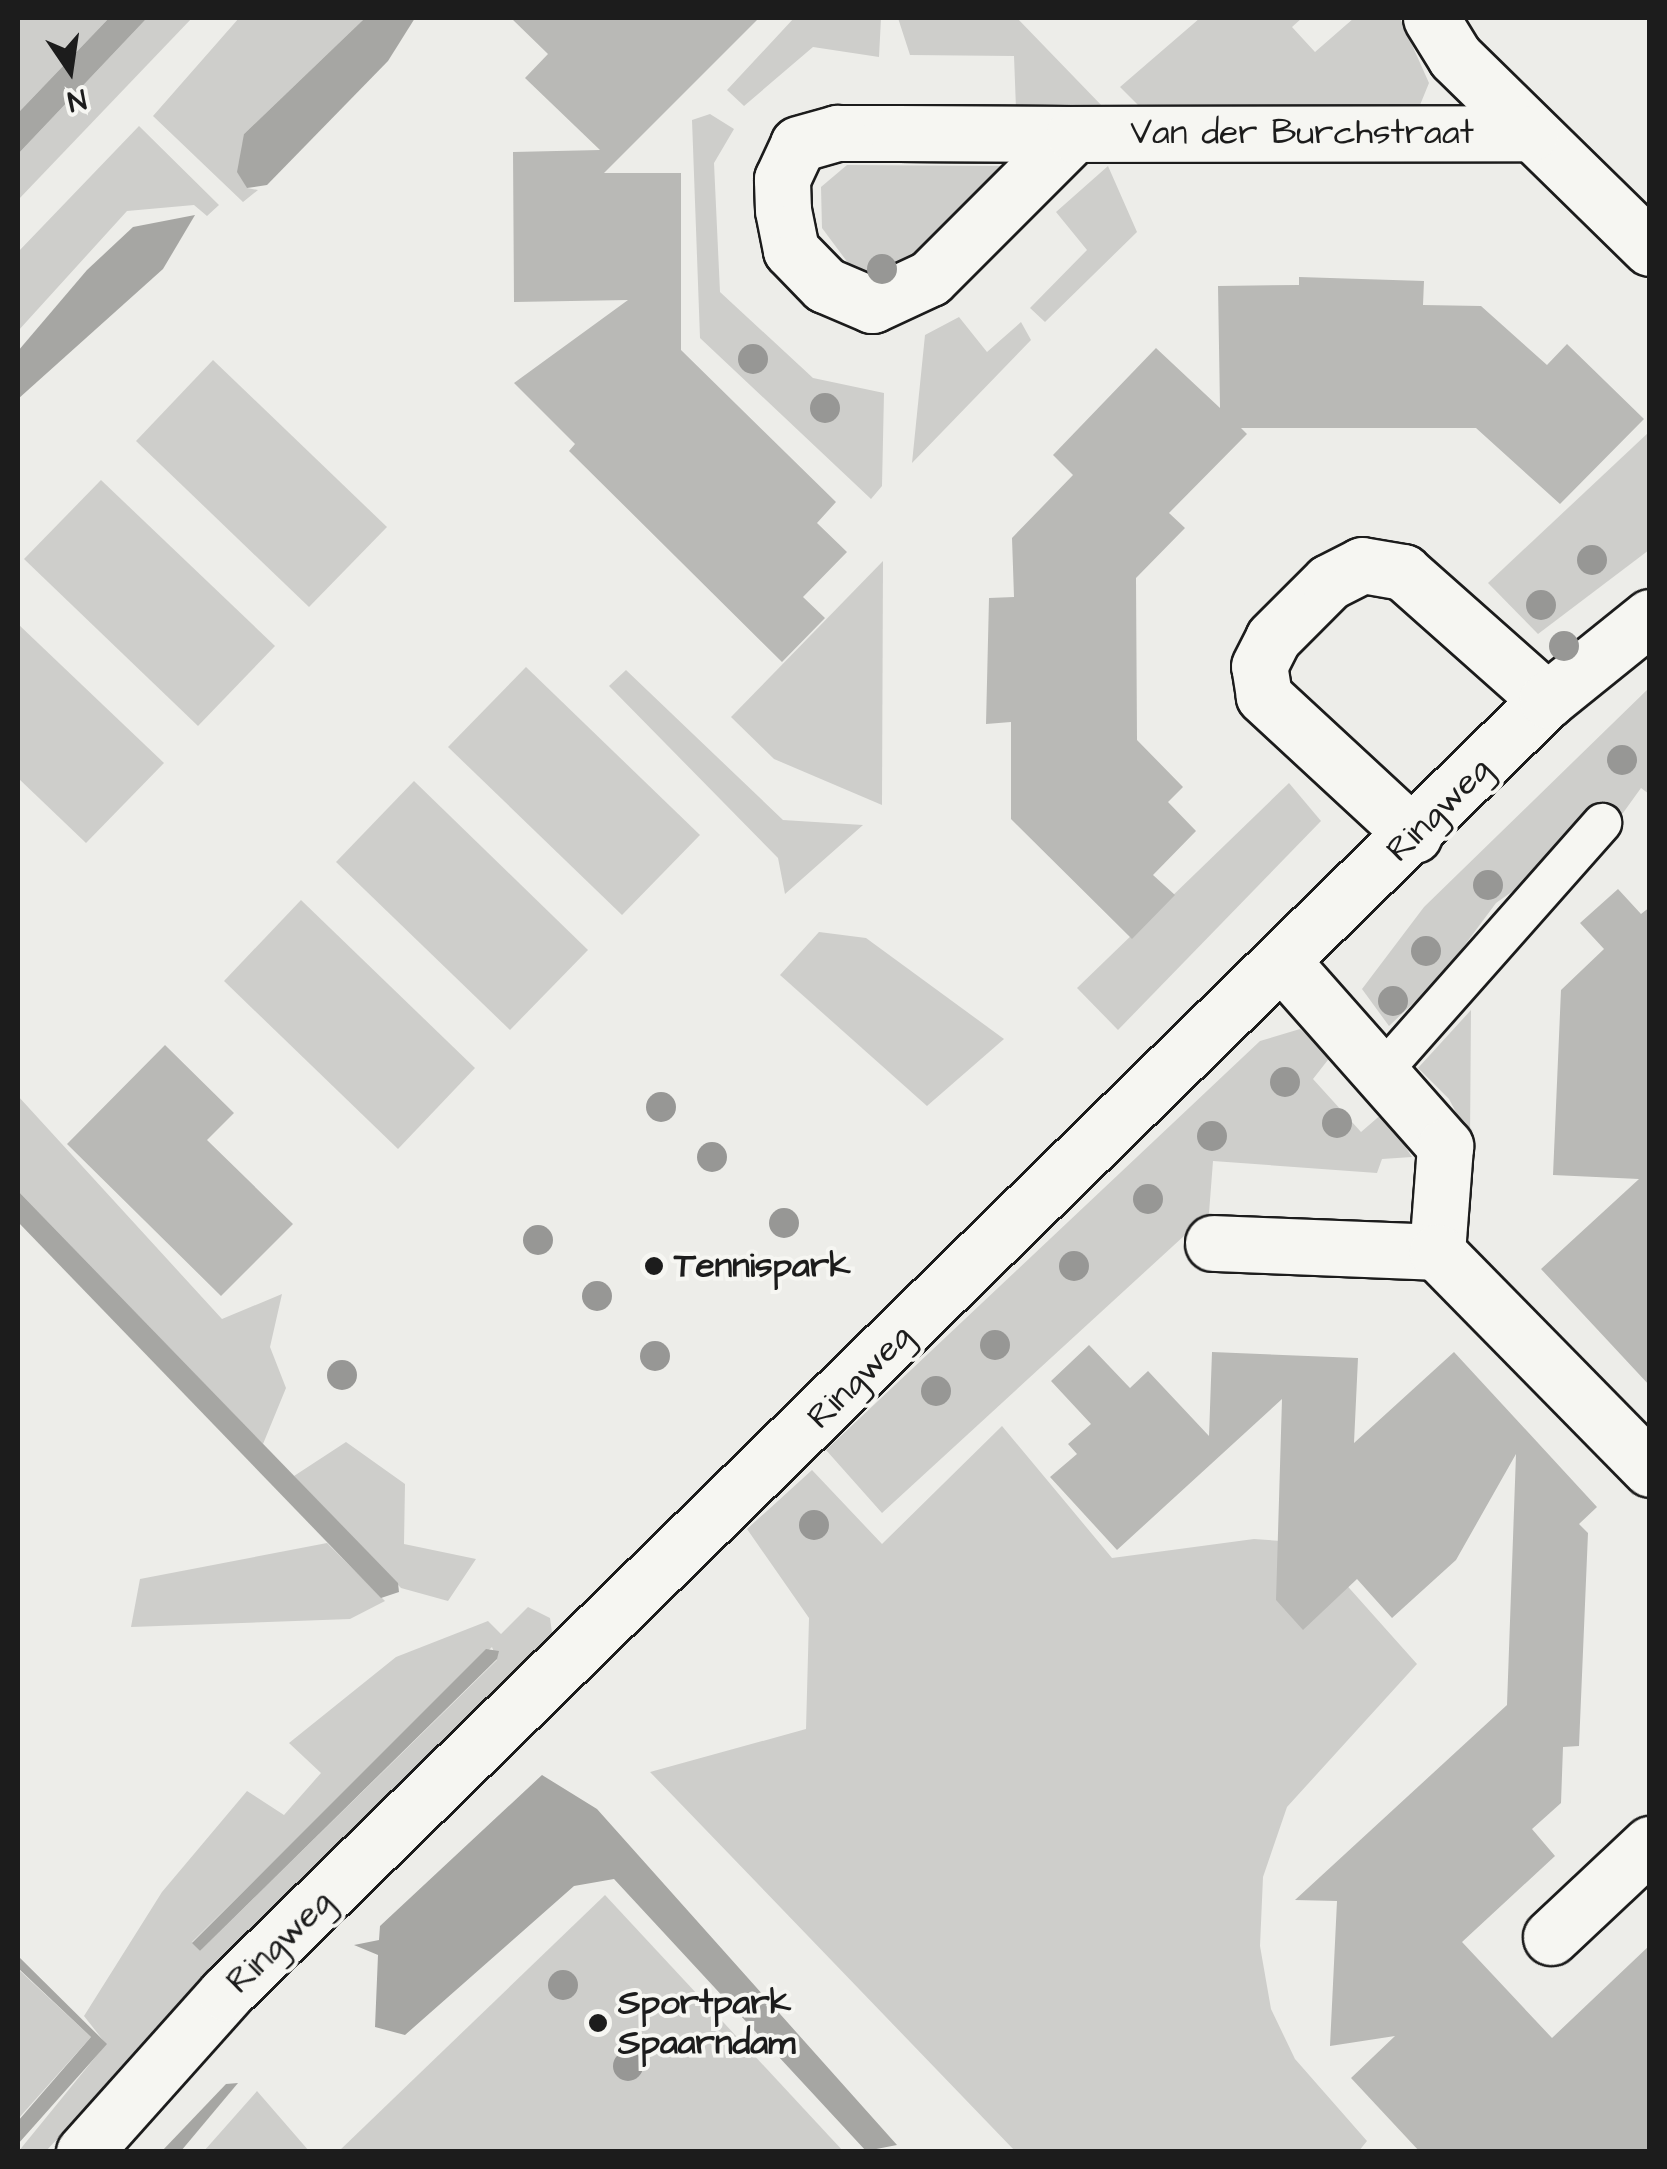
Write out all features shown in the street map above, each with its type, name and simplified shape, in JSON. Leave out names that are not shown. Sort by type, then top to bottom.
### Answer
[{"type":"street","name":"Van der Burchstraat","points":[[1431,18],[1455,57],[1650,248]]},
{"type":"street","name":"Van der Burchstraat","points":[[1074,134],[898,300],[872,305],[825,285],[791,250],[782,179],[798,144],[837,133],[1530,132]]},
{"type":"street","points":[[1414,836],[1264,696],[1259,666],[1273,638],[1328,582],[1362,565],[1403,572],[1547,700]]},
{"type":"street","name":"Ringweg","points":[[84,2152],[226,1993],[1285,965],[1547,700],[1650,616]]},
{"type":"street","points":[[1285,965],[1444,1146],[1438,1252]]},
{"type":"street","points":[[1213,1243],[1438,1252],[1650,1470]]},
{"type":"street","points":[[1551,1937],[1650,1844]]},
{"type":"lane","points":[[1381,1073],[1602,823]]},
{"type":"shaded area","points":[[18,18],[109,18],[18,113]]},
{"type":"shaded area","points":[[109,18],[147,18],[18,154],[18,113]]},
{"type":"shaded area","points":[[147,18],[192,18],[18,200],[18,154]]},
{"type":"shaded area","points":[[239,18],[365,18],[244,134],[247,188],[258,190],[243,202],[153,116]]},
{"type":"shaded area","points":[[365,18],[415,18],[388,61],[267,185],[247,188],[237,172],[244,134]]},
{"type":"shaded area","points":[[794,18],[881,18],[879,57],[813,47],[744,106],[727,90]]},
{"type":"shaded area","points":[[898,18],[1017,18],[1104,108],[1016,109],[1014,56],[910,55]]},
{"type":"shaded area","points":[[1200,18],[1302,18],[1292,27],[1315,52],[1354,18],[1400,18],[1429,83],[1420,105],[1141,108],[1120,87]]},
{"type":"shaded area","points":[[710,114],[734,129],[714,163],[720,292],[813,378],[884,393],[882,486],[871,499],[700,338],[692,120]]},
{"type":"shaded area","points":[[139,126],[219,205],[207,216],[194,205],[127,211],[18,331],[18,252]]},
{"type":"shaded area","points":[[847,165],[1010,166],[900,282],[860,279],[822,228],[821,187]]},
{"type":"shaded area","points":[[1108,166],[1137,232],[1045,322],[1030,308],[1087,250],[1056,212]]},
{"type":"shaded area","points":[[195,215],[163,269],[18,399],[18,351],[87,270],[133,227]]},
{"type":"shaded area","points":[[959,317],[987,352],[1021,322],[1031,340],[912,463],[925,335]]},
{"type":"shaded area","points":[[213,360],[387,527],[309,607],[136,441]]},
{"type":"shaded area","points":[[1649,432],[1649,550],[1538,634],[1488,583]]},
{"type":"shaded area","points":[[101,480],[275,646],[198,726],[24,559]]},
{"type":"shaded area","points":[[883,561],[882,805],[774,759],[731,717]]},
{"type":"shaded area","points":[[18,624],[164,763],[86,843],[18,778]]},
{"type":"shaded area","points":[[526,667],[700,835],[622,915],[448,747]]},
{"type":"shaded area","points":[[626,670],[783,820],[863,825],[785,894],[778,858],[609,686]]},
{"type":"shaded area","points":[[1649,688],[1649,794],[1641,788],[1623,813],[1496,903],[1441,977],[1389,1026],[1362,989],[1424,907]]},
{"type":"shaded area","points":[[414,781],[588,950],[510,1030],[336,862]]},
{"type":"shaded area","points":[[1289,783],[1321,821],[1118,1030],[1077,988]]},
{"type":"shaded area","points":[[301,900],[475,1068],[398,1149],[224,981]]},
{"type":"shaded area","points":[[819,932],[866,938],[1004,1039],[927,1106],[780,975]]},
{"type":"shaded area","points":[[1471,1010],[1470,1139],[1449,1099],[1418,1068]]},
{"type":"shaded area","points":[[1300,1029],[1331,1056],[1313,1079],[1361,1132],[1383,1113],[1412,1157],[1382,1159],[1377,1173],[1213,1161],[1209,1213],[882,1513],[826,1450],[1260,1041]]},
{"type":"shaded area","points":[[18,1096],[222,1319],[282,1294],[270,1347],[286,1388],[263,1444],[18,1191]]},
{"type":"shaded area","points":[[18,1191],[398,1583],[399,1592],[381,1598],[18,1222]]},
{"type":"shaded area","points":[[1002,1426],[1112,1558],[1254,1539],[1309,1543],[1417,1664],[1287,1807],[1263,1877],[1260,1946],[1271,2009],[1295,2059],[1367,2141],[1358,2152],[1015,2151],[650,1772],[806,1729],[809,1618],[747,1529],[812,1470],[882,1544]]},
{"type":"shaded area","points":[[346,1442],[405,1484],[404,1544],[476,1559],[448,1601],[401,1588],[294,1476]]},
{"type":"shaded area","points":[[327,1543],[385,1601],[350,1619],[131,1627],[140,1579]]},
{"type":"shaded area","points":[[528,1607],[550,1618],[554,1647],[238,1946],[46,2151],[18,2152],[106,2044],[84,2016],[162,1892],[247,1791],[284,1815],[321,1773],[289,1743],[396,1657],[488,1621],[501,1634]],"holes":[[[492,1647],[497,1660],[200,1951],[192,1942]]]},
{"type":"shaded area","points":[[486,1649],[499,1651],[497,1659],[200,1951],[192,1943]]},
{"type":"shaded area","points":[[542,1775],[597,1809],[897,2145],[866,2151],[614,1879],[574,1886],[405,2035],[375,2027],[378,1955],[354,1945],[379,1940],[380,1926]]},
{"type":"shaded area","name":"Sportpark Spaarndam","points":[[605,1895],[843,2151],[339,2151]]},
{"type":"shaded area","points":[[18,1956],[107,2044],[18,2144],[18,2121],[91,2037],[18,1968]]},
{"type":"shaded area","points":[[18,1969],[91,2037],[18,2119]]},
{"type":"shaded area","points":[[238,2083],[181,2151],[162,2151],[226,2084]]},
{"type":"shaded area","points":[[257,2091],[309,2151],[204,2151]]},
{"type":"building","points":[[511,18],[759,18],[604,173],[681,173],[681,350],[836,502],[817,523],[847,552],[803,597],[825,618],[782,662],[569,451],[575,444],[514,383],[628,300],[514,302],[513,152],[600,150],[525,78],[548,54]]},
{"type":"building","points":[[1299,277],[1424,281],[1423,305],[1481,306],[1547,365],[1567,344],[1644,419],[1560,504],[1476,428],[1241,428],[1247,434],[1169,513],[1185,528],[1136,578],[1137,740],[1183,787],[1168,802],[1196,831],[1153,875],[1175,895],[1132,939],[1011,819],[1011,722],[986,724],[989,598],[1014,597],[1012,538],[1073,475],[1053,455],[1156,348],[1220,408],[1218,286],[1299,285]]},
{"type":"building","points":[[1618,889],[1641,914],[1650,907],[1650,1386],[1541,1269],[1639,1179],[1553,1175],[1561,990],[1604,949],[1580,923]]},
{"type":"building","points":[[165,1045],[234,1113],[207,1140],[293,1224],[221,1296],[67,1144]]},
{"type":"building","points":[[1089,1345],[1130,1388],[1148,1371],[1209,1436],[1212,1352],[1358,1358],[1354,1443],[1454,1352],[1597,1507],[1579,1524],[1588,1533],[1579,1746],[1563,1747],[1561,1803],[1532,1829],[1555,1856],[1462,1942],[1552,2038],[1650,1945],[1650,2152],[1420,2152],[1351,2078],[1395,2036],[1330,2046],[1337,1901],[1295,1900],[1507,1705],[1516,1454],[1456,1560],[1392,1618],[1357,1579],[1303,1630],[1276,1600],[1282,1399],[1117,1550],[1050,1477],[1077,1454],[1068,1444],[1091,1424],[1051,1381]]},
{"type":"place","name":"Tennispark","points":[[654,1266]]},
{"type":"place","name":"Sportpark Spaarndam","points":[[598,2023]]}]
